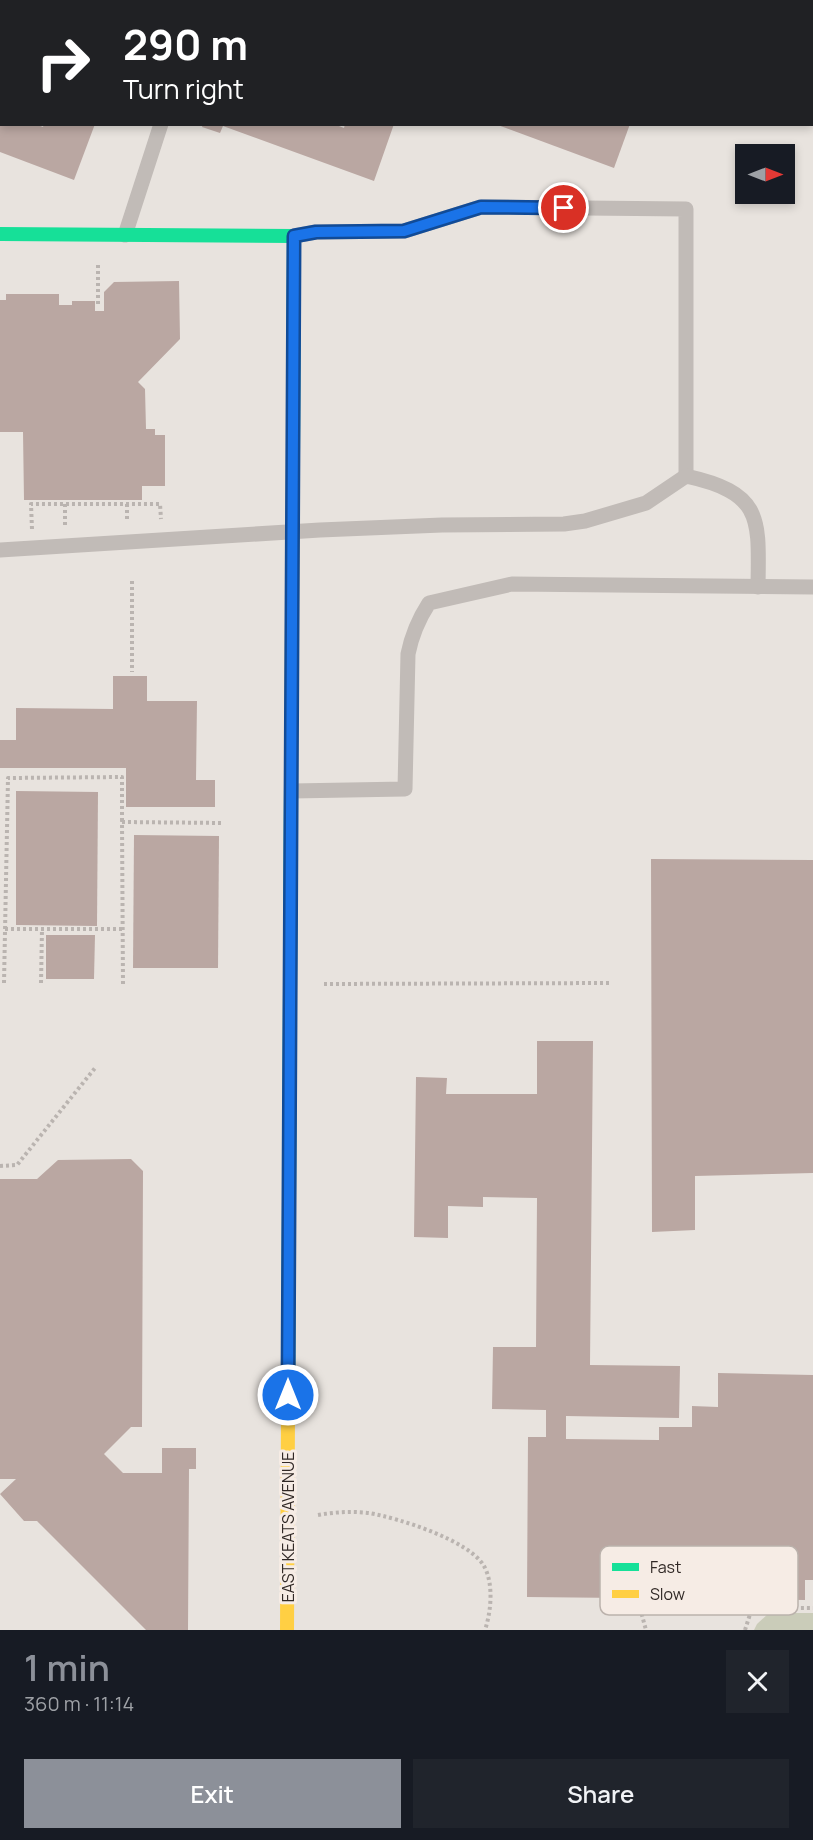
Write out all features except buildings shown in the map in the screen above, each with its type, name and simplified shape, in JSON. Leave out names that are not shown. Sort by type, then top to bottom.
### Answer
[{"type":"street","points":[[0,234],[294,236]]},
{"type":"street","name":"EAST KEATS AVENUE","points":[[287,1630],[294,236]]},
{"type":"lane","points":[[125,235],[160,126]]},
{"type":"lane","points":[[294,236],[316,232],[404,231],[481,207],[686,209],[687,476]]},
{"type":"lane","points":[[0,550],[293,532],[575,523],[646,502],[687,476],[710,481],[730,490],[746,502],[753,512],[759,540],[758,587]]},
{"type":"lane","points":[[291,791],[405,789],[408,654],[411,636],[429,603],[512,584],[813,587]]},
{"type":"path","points":[[98,258],[98,305]]},
{"type":"path","points":[[32,533],[31,504],[160,504],[161,523]]},
{"type":"path","points":[[65,504],[65,530]]},
{"type":"path","points":[[127,504],[127,526]]},
{"type":"path","points":[[132,581],[132,672]]},
{"type":"path","points":[[4,983],[8,778],[122,777],[123,984]]},
{"type":"path","points":[[122,822],[224,823]]},
{"type":"path","points":[[5,929],[122,929]]},
{"type":"path","points":[[41,983],[42,929]]},
{"type":"path","points":[[324,984],[609,983]]},
{"type":"path","points":[[0,1166],[17,1165],[95,1068]]},
{"type":"path","points":[[313,1518],[319,1514],[342,1511],[369,1513],[415,1526],[455,1542],[484,1566],[490,1601],[485,1630]]},
{"type":"path","points":[[642,1615],[646,1630]]},
{"type":"path","points":[[745,1630],[750,1615]]},
{"type":"green space","points":[[813,1613],[813,1630],[754,1630],[767,1615]]},
{"type":"traffic: fast","points":[[0,234],[294,236],[293,455]]},
{"type":"traffic: fast","points":[[288,1412],[291,785]]},
{"type":"traffic: slow","points":[[291,785],[293,455]]},
{"type":"traffic: slow","points":[[287,1630],[288,1412]]},
{"type":"route","points":[[288,1395],[294,236],[316,232],[404,231],[481,207],[564,208]]}]
